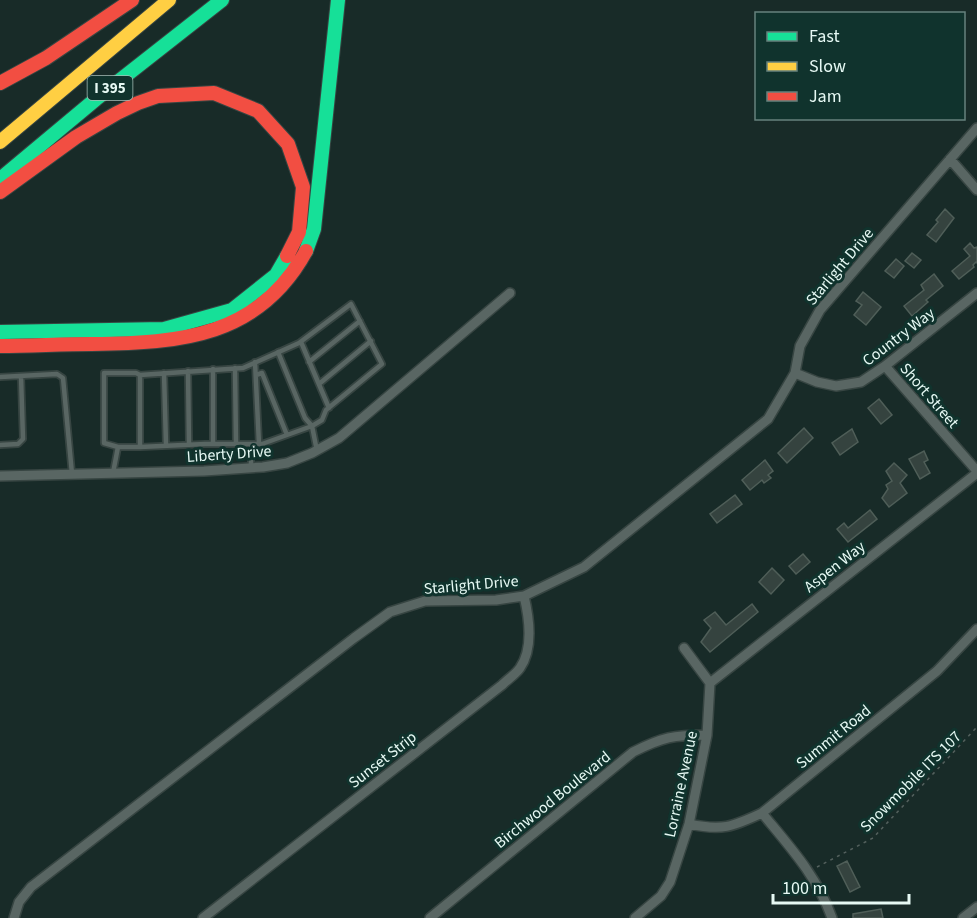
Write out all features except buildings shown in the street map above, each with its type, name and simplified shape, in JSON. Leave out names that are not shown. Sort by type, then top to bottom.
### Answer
[{"type":"highway","points":[[0,83],[46,58],[132,0]]},
{"type":"highway","name":"I 395","points":[[0,142],[169,0]]},
{"type":"highway","name":"I 395","points":[[0,179],[222,0]]},
{"type":"highway","points":[[0,346],[139,343],[187,338],[237,321],[262,306],[283,288],[306,254],[316,219],[338,0]]},
{"type":"highway","points":[[0,192],[67,144],[116,113],[160,96],[182,92],[201,92],[224,95],[244,103],[273,125],[295,157],[302,181],[304,206],[299,238],[280,271],[256,294],[223,313],[190,324],[164,328],[0,332]]},
{"type":"street","name":"Starlight Drive","points":[[14,918],[19,902],[31,887],[390,612],[425,601],[496,600],[524,596],[584,567],[768,419],[795,373],[800,346],[820,310],[976,128]]},
{"type":"street","points":[[950,159],[977,190]]},
{"type":"street","name":"Liberty Drive","points":[[0,476],[251,468],[287,464],[339,438],[510,293]]},
{"type":"street","name":"Country Way","points":[[795,373],[817,382],[836,386],[861,382],[885,366],[977,293]]},
{"type":"street","name":"Short Street","points":[[885,366],[977,472]]},
{"type":"street","name":"Aspen Way","points":[[710,683],[977,472]]},
{"type":"street","name":"Sunset Strip","points":[[203,918],[502,685],[521,667],[530,639],[524,596]]},
{"type":"street","name":"Summit Road","points":[[689,824],[709,828],[734,826],[762,813],[937,671],[977,629]]},
{"type":"street","points":[[684,648],[710,683]]},
{"type":"street","name":"Lorraine Avenue","points":[[635,918],[661,896],[670,882],[689,824],[707,735],[710,683]]},
{"type":"street","name":"Birchwood Boulevard","points":[[430,918],[633,752],[660,738],[707,735]]},
{"type":"street","points":[[762,813],[824,894],[832,918]]},
{"type":"street","points":[[963,918],[977,907]]},
{"type":"lane","points":[[351,304],[370,341],[382,364],[329,408],[322,420],[312,426],[259,444],[118,447],[104,443],[104,373],[140,375],[243,368],[301,342],[351,304]]},
{"type":"lane","points":[[309,362],[360,321]]},
{"type":"lane","points":[[319,384],[370,341]]},
{"type":"lane","points":[[301,342],[329,408]]},
{"type":"lane","points":[[278,352],[305,418],[312,426],[317,450]]},
{"type":"lane","points":[[255,362],[259,444]]},
{"type":"lane","points":[[235,368],[236,444]]},
{"type":"lane","points":[[213,369],[213,444]]},
{"type":"lane","points":[[188,370],[189,444]]},
{"type":"lane","points":[[164,373],[166,446]]},
{"type":"lane","points":[[256,375],[262,373],[287,435]]},
{"type":"lane","points":[[0,377],[57,374],[63,378],[72,474]]},
{"type":"lane","points":[[140,375],[140,447]]},
{"type":"lane","points":[[0,445],[18,444],[23,439],[21,376]]},
{"type":"lane","points":[[251,444],[251,468]]},
{"type":"lane","points":[[113,473],[118,447]]},
{"type":"path","name":"Snowmobile ITS 107","points":[[815,868],[873,838],[977,727]]},
{"type":"traffic: fast","points":[[0,179],[96,99],[222,0]]},
{"type":"traffic: fast","points":[[306,251],[314,229],[338,0]]},
{"type":"traffic: fast","points":[[0,332],[164,329],[232,310],[276,275],[287,256]]},
{"type":"traffic: slow","points":[[0,142],[169,0]]},
{"type":"traffic: jam","points":[[0,83],[46,58],[132,0]]},
{"type":"traffic: jam","points":[[0,192],[76,137],[138,103],[158,96],[214,93],[258,111],[288,144],[303,187],[299,232],[287,256]]},
{"type":"traffic: jam","points":[[0,346],[156,341],[186,337],[215,329],[241,318],[265,302],[287,280],[306,251]]}]
